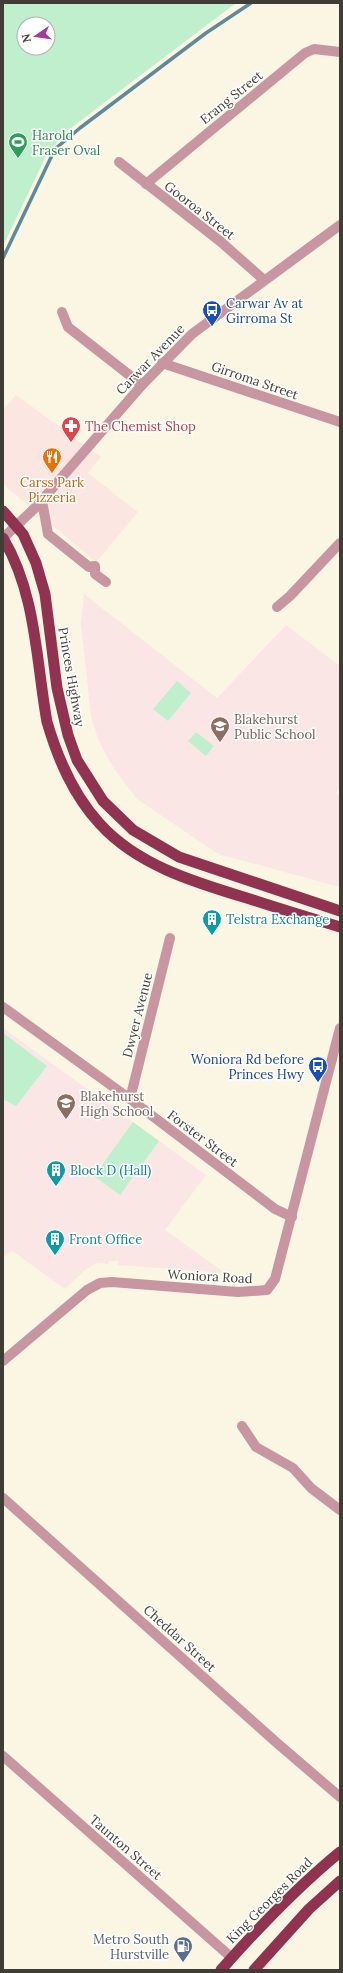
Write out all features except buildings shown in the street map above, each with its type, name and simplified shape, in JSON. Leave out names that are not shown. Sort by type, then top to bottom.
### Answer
[{"type":"highway","name":"Princes Highway","points":[[3,511],[23,534],[32,553],[45,594],[56,681],[68,735],[78,760],[103,801],[133,830],[179,857],[340,912]]},
{"type":"highway","points":[[3,538],[23,580],[29,603],[47,722],[52,741],[70,782],[100,824],[116,839],[149,861],[191,881],[340,927]]},
{"type":"highway","name":"King Georges Road","points":[[221,1970],[279,1906],[304,1882],[340,1852]]},
{"type":"highway","points":[[254,1970],[309,1909],[340,1881]]},
{"type":"street","name":"Erang Street","points":[[146,184],[305,53],[314,49],[340,52]]},
{"type":"street","name":"Gooroa Street","points":[[118,162],[221,242],[264,280]]},
{"type":"street","name":"Carwar Avenue","points":[[3,538],[42,500],[142,385],[198,328],[340,225]]},
{"type":"street","points":[[62,312],[68,327],[142,385]]},
{"type":"street","name":"Girroma Street","points":[[162,363],[340,422]]},
{"type":"street","points":[[42,500],[48,534],[89,567],[94,566],[95,574],[106,582]]},
{"type":"street","points":[[277,607],[290,596],[340,543]]},
{"type":"street","name":"Dwyer Avenue","points":[[130,1099],[170,938]]},
{"type":"street","name":"Forster Street","points":[[3,1007],[130,1099],[276,1209],[292,1217]]},
{"type":"street","name":"Woniora Road","points":[[3,1362],[88,1290],[100,1283],[112,1282],[238,1292],[267,1290],[275,1279],[340,1028]]},
{"type":"street","points":[[242,1426],[256,1448],[293,1468],[310,1488],[340,1510]]},
{"type":"street","name":"Cheddar Street","points":[[3,1498],[277,1743],[340,1797]]},
{"type":"street","name":"Taunton Street","points":[[3,1756],[232,1958]]},
{"type":"shaded area","points":[[16,395],[101,457],[88,473],[138,512],[96,562],[3,484],[3,410]]},
{"type":"shaded area","name":"Blakehurst Public School","points":[[84,594],[217,698],[286,625],[340,666],[340,788],[336,793],[340,796],[340,887],[218,854],[137,799],[115,770],[104,751],[97,736],[91,716],[81,624]]},
{"type":"shaded area","name":"Blakehurst High School","points":[[3,1028],[206,1175],[165,1230],[225,1273],[118,1265],[118,1261],[109,1261],[108,1264],[97,1263],[86,1269],[65,1289],[12,1251],[3,1258]]},
{"type":"green space","points":[[3,3],[236,3],[67,131],[46,156],[3,246]]},
{"type":"green space","points":[[177,681],[191,693],[168,721],[153,709]]},
{"type":"green space","points":[[196,732],[214,746],[206,756],[188,741]]},
{"type":"green space","points":[[3,1033],[47,1066],[16,1106],[3,1099]]},
{"type":"green space","points":[[133,1122],[159,1141],[120,1195],[94,1176]]},
{"type":"waterway","points":[[3,258],[55,149],[80,128],[206,33],[251,3]]},
{"type":"place","name":"Harold Fraser Oval","points":[[18,159]]},
{"type":"place","name":"Carwar Av at Girroma St","points":[[212,327]]},
{"type":"place","name":"The Chemist Shop","points":[[71,443]]},
{"type":"place","name":"Carss Park Pizzeria","points":[[52,474]]},
{"type":"place","name":"Blakehurst Public School","points":[[220,743]]},
{"type":"place","name":"Telstra Exchange","points":[[212,936]]},
{"type":"place","name":"Woniora Rd before Princes Hwy","points":[[318,1083]]},
{"type":"place","name":"Blakehurst High School","points":[[66,1120]]},
{"type":"place","name":"Block D (Hall)","points":[[56,1187]]},
{"type":"place","name":"Front Office","points":[[55,1256]]},
{"type":"place","name":"Metro South Hurstville","points":[[183,1963]]}]
